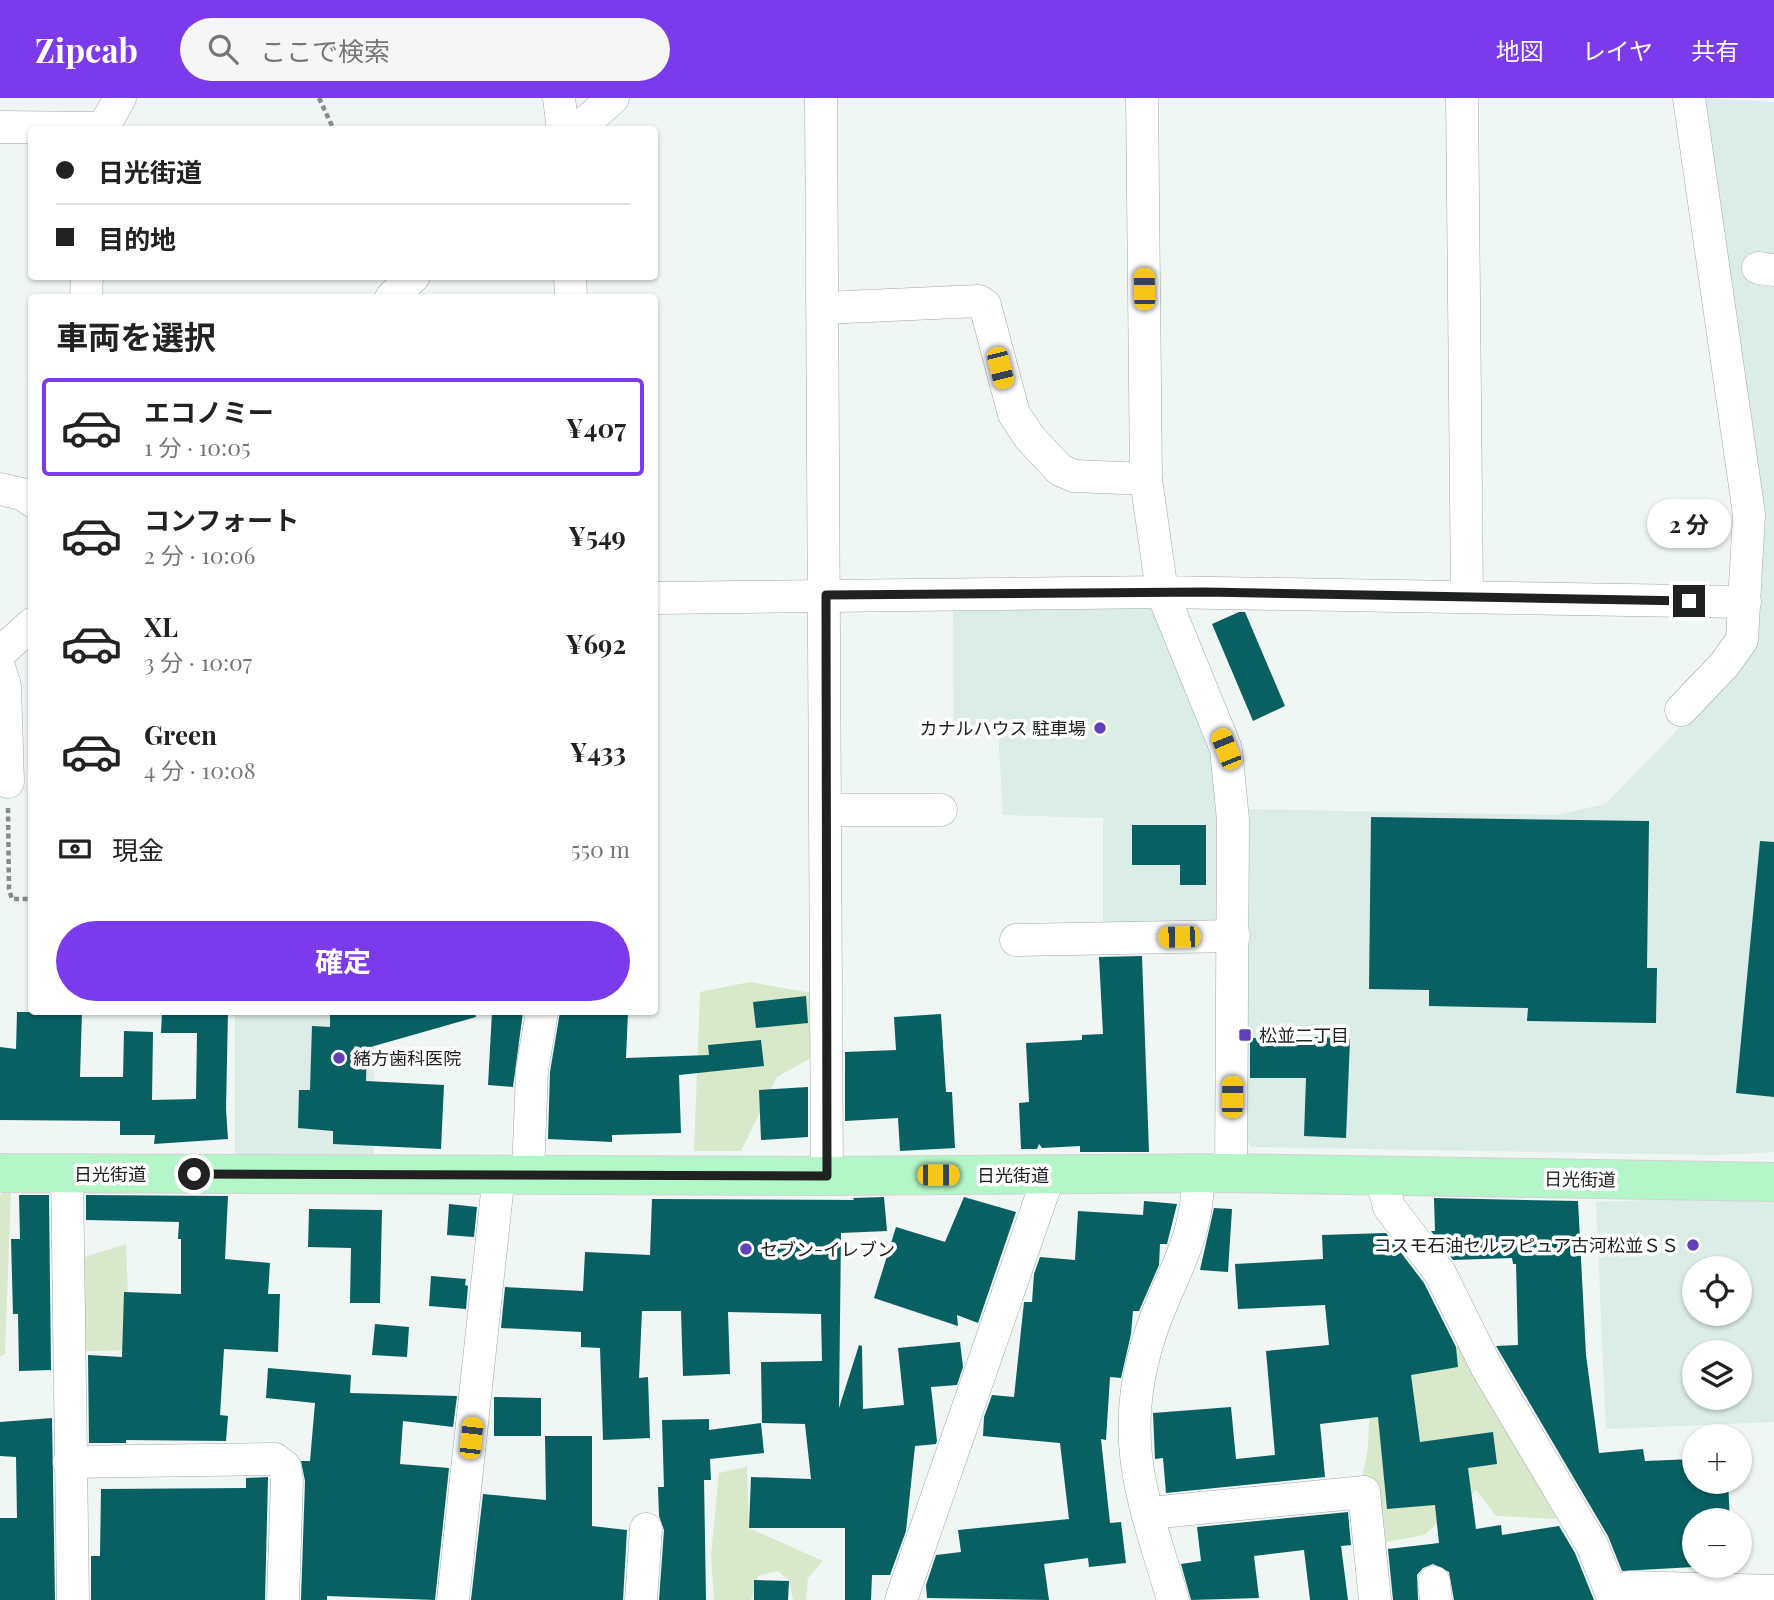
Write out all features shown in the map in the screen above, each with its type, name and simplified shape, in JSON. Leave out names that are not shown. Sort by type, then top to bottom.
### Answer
[{"type":"main road","name":"日光街道","points":[[0,1173],[827,1176],[1215,1174],[1774,1182]]},
{"type":"street","points":[[105,126],[120,98]]},
{"type":"street","points":[[559,98],[562,126]]},
{"type":"street","points":[[582,126],[613,98]]},
{"type":"street","points":[[821,98],[826,595],[827,1176]]},
{"type":"street","points":[[1142,98],[1146,479],[1162,592],[1226,749],[1233,820],[1234,936],[1215,1174],[1199,1205],[1189,1245],[1150,1334],[1138,1382],[1132,1423],[1134,1457],[1173,1600]]},
{"type":"street","points":[[1462,98],[1466,597]]},
{"type":"street","points":[[1681,710],[1724,665],[1742,640],[1749,514],[1689,98]]},
{"type":"street","points":[[0,127],[28,128]]},
{"type":"street","points":[[395,294],[410,280]]},
{"type":"street","points":[[823,308],[979,301],[985,304],[1014,414],[1030,438],[1060,470],[1074,476],[1146,479]]},
{"type":"street","points":[[0,489],[22,494],[28,498]]},
{"type":"street","points":[[658,598],[1162,592],[1745,602]]},
{"type":"street","points":[[0,653],[28,628]]},
{"type":"street","points":[[0,670],[5,686],[8,782]]},
{"type":"street","points":[[827,810],[941,810]]},
{"type":"street","points":[[1016,940],[1234,936]]},
{"type":"street","points":[[453,1600],[514,1174],[541,1015]]},
{"type":"street","points":[[67,1174],[73,1600]]},
{"type":"street","points":[[901,1600],[1049,1175]]},
{"type":"street","points":[[1381,1175],[1389,1207],[1440,1273],[1486,1366],[1592,1545],[1614,1598],[1629,1587],[1774,1591]]},
{"type":"street","points":[[69,1462],[275,1459],[285,1467],[287,1480],[283,1600]]},
{"type":"street","points":[[1149,1516],[1160,1512],[1364,1492],[1376,1600]]},
{"type":"street","points":[[641,1600],[646,1529]]},
{"type":"path","points":[[319,98],[332,126]]},
{"type":"path","points":[[8,782],[9,889],[12,899],[28,899]]},
{"type":"shaded area","points":[[1700,98],[1774,102],[1774,1152],[1717,1155],[1252,1147],[1242,1133],[1242,809],[1556,815],[1605,804],[1673,735],[1689,712],[1750,643]]},
{"type":"shaded area","points":[[953,605],[1156,605],[1215,738],[1226,914],[1213,926],[1103,928],[1103,818],[1003,815],[998,729],[954,729]]},
{"type":"shaded area","points":[[235,1015],[374,1015],[374,1157],[235,1156]]},
{"type":"shaded area","points":[[1774,1195],[1774,1422],[1606,1429],[1596,1202]]},
{"type":"green space","points":[[750,982],[817,994],[811,1058],[777,1077],[741,1151],[694,1151],[700,992]]},
{"type":"green space","points":[[11,1187],[5,1354],[0,1356],[0,1195]]},
{"type":"green space","points":[[126,1244],[130,1350],[59,1352],[60,1265]]},
{"type":"green space","points":[[1465,1343],[1550,1499],[1556,1519],[1496,1516],[1476,1490],[1424,1535],[1386,1542],[1362,1479],[1368,1448],[1371,1381]]},
{"type":"green space","points":[[747,1467],[749,1528],[823,1561],[808,1578],[806,1600],[793,1600],[789,1581],[778,1571],[758,1576],[751,1600],[714,1600],[711,1554],[719,1473]]},
{"type":"building","points":[[1245,612],[1285,706],[1253,721],[1212,624]]},
{"type":"building","points":[[1371,817],[1649,821],[1647,968],[1657,968],[1656,1023],[1527,1021],[1528,1008],[1429,1006],[1429,990],[1369,989]]},
{"type":"building","points":[[1132,825],[1206,825],[1206,885],[1180,885],[1180,865],[1132,865]]},
{"type":"building","points":[[1760,841],[1774,842],[1774,1097],[1736,1093]]},
{"type":"building","points":[[1142,956],[1149,1152],[1080,1152],[1080,1146],[1042,1148],[1039,1144],[1037,1149],[1021,1149],[1019,1103],[1029,1102],[1026,1043],[1082,1040],[1082,1035],[1103,1034],[1099,957]]},
{"type":"building","points":[[806,996],[808,1023],[756,1028],[753,1002]]},
{"type":"building","points":[[17,1012],[28,1012],[28,1015],[82,1015],[80,1077],[123,1077],[124,1031],[153,1032],[152,1100],[196,1099],[197,1033],[161,1033],[162,1015],[228,1015],[228,1139],[154,1144],[155,1135],[120,1135],[120,1121],[0,1120],[0,1047],[16,1049]]},
{"type":"building","points":[[941,1014],[946,1092],[952,1092],[955,1148],[900,1151],[898,1118],[845,1121],[845,1052],[896,1050],[894,1017]]},
{"type":"building","points":[[330,1015],[476,1015],[367,1048],[366,1081],[444,1085],[441,1149],[333,1144],[333,1131],[298,1128],[299,1090],[310,1090],[312,1026],[330,1027]]},
{"type":"building","points":[[492,1015],[523,1015],[513,1087],[488,1085]]},
{"type":"building","points":[[560,1015],[628,1015],[626,1058],[709,1055],[708,1045],[761,1040],[764,1066],[679,1075],[681,1133],[612,1135],[612,1142],[548,1139],[550,1072]]},
{"type":"building","points":[[1250,1038],[1350,1039],[1346,1138],[1304,1136],[1306,1078],[1250,1078]]},
{"type":"building","points":[[808,1087],[808,1137],[761,1140],[759,1090]]},
{"type":"building","points":[[19,1195],[49,1195],[51,1370],[19,1371],[18,1314],[13,1314],[11,1239],[20,1239]]},
{"type":"building","points":[[86,1195],[228,1196],[225,1259],[270,1263],[268,1294],[280,1294],[278,1352],[224,1349],[220,1415],[228,1416],[226,1441],[126,1440],[126,1443],[89,1443],[88,1355],[122,1357],[124,1292],[181,1294],[181,1239],[178,1239],[179,1222],[86,1220]]},
{"type":"building","points":[[884,1197],[887,1231],[841,1233],[839,1408],[859,1345],[862,1346],[863,1409],[904,1405],[898,1348],[960,1342],[963,1367],[957,1385],[931,1387],[937,1441],[936,1444],[915,1446],[906,1531],[890,1575],[872,1575],[871,1600],[845,1600],[845,1528],[749,1528],[751,1477],[811,1479],[805,1424],[762,1423],[761,1362],[822,1361],[821,1314],[728,1312],[730,1374],[683,1376],[681,1311],[642,1311],[639,1378],[648,1377],[650,1438],[603,1440],[600,1348],[581,1347],[581,1332],[501,1328],[505,1287],[583,1291],[585,1252],[650,1255],[652,1199],[854,1200],[853,1198]]},
{"type":"building","points":[[964,1197],[1016,1212],[978,1323],[957,1315],[958,1326],[874,1298],[896,1227],[945,1242]]},
{"type":"building","points":[[1434,1198],[1578,1201],[1586,1355],[1599,1453],[1643,1449],[1645,1461],[1682,1459],[1682,1494],[1729,1494],[1729,1508],[1682,1508],[1682,1568],[1622,1571],[1608,1536],[1496,1346],[1518,1345],[1516,1264],[1513,1264],[1512,1258],[1453,1260],[1431,1231],[1435,1231]]},
{"type":"building","points":[[1144,1201],[1177,1204],[1167,1244],[1160,1244],[1159,1265],[1139,1311],[1133,1311],[1121,1378],[1110,1377],[1106,1440],[1101,1439],[1110,1523],[1121,1522],[1126,1563],[1089,1567],[1088,1558],[1044,1564],[1049,1600],[927,1598],[926,1585],[936,1555],[961,1552],[958,1530],[1069,1519],[1060,1443],[983,1436],[984,1417],[992,1395],[1014,1397],[1024,1302],[1032,1302],[1034,1274],[1040,1257],[1075,1260],[1078,1211],[1143,1215]]},
{"type":"building","points":[[449,1204],[477,1207],[474,1237],[447,1235]]},
{"type":"building","points":[[1214,1208],[1232,1209],[1228,1272],[1200,1270]]},
{"type":"building","points":[[309,1209],[382,1210],[380,1303],[350,1303],[351,1248],[308,1247]]},
{"type":"building","points":[[1386,1233],[1424,1283],[1456,1347],[1458,1367],[1411,1375],[1420,1442],[1493,1432],[1497,1464],[1468,1468],[1476,1529],[1501,1525],[1502,1535],[1559,1526],[1575,1553],[1594,1600],[1454,1600],[1449,1572],[1433,1564],[1423,1568],[1417,1575],[1418,1600],[1393,1600],[1388,1549],[1439,1543],[1435,1505],[1387,1509],[1378,1417],[1320,1424],[1325,1477],[1166,1493],[1163,1458],[1155,1459],[1153,1413],[1231,1407],[1236,1459],[1275,1455],[1266,1351],[1329,1345],[1325,1305],[1238,1309],[1235,1264],[1323,1259],[1322,1235]]},
{"type":"building","points":[[431,1276],[466,1279],[466,1309],[429,1306]]},
{"type":"building","points":[[375,1324],[409,1327],[407,1357],[372,1355]]},
{"type":"building","points":[[268,1368],[351,1375],[350,1393],[457,1396],[453,1427],[403,1421],[400,1464],[449,1468],[435,1600],[327,1596],[327,1600],[301,1600],[305,1481],[301,1461],[310,1461],[315,1403],[266,1398]]},
{"type":"building","points":[[494,1397],[541,1398],[541,1436],[494,1436]]},
{"type":"building","points":[[52,1418],[55,1600],[0,1600],[0,1518],[17,1518],[16,1457],[0,1456],[0,1422]]},
{"type":"building","points":[[709,1419],[709,1430],[761,1423],[764,1453],[710,1459],[711,1480],[704,1480],[706,1600],[659,1600],[664,1530],[659,1516],[658,1487],[664,1487],[662,1420]]},
{"type":"building","points":[[545,1436],[592,1436],[592,1526],[627,1530],[623,1600],[471,1600],[483,1494],[546,1500]]},
{"type":"building","points":[[268,1477],[265,1600],[91,1600],[91,1556],[100,1556],[101,1489],[246,1488],[246,1478]]},
{"type":"building","points":[[1348,1512],[1351,1545],[1341,1546],[1348,1600],[1310,1600],[1304,1550],[1254,1556],[1259,1598],[1191,1600],[1181,1564],[1201,1561],[1197,1527]]},
{"type":"building","points":[[754,1580],[789,1581],[788,1600],[754,1600]]},
{"type":"place","name":"カナルハウス 駐車場","points":[[1100,728]]},
{"type":"place","name":"松並二丁目","points":[[1245,1035]]},
{"type":"place","name":"緒方歯科医院","points":[[339,1058]]},
{"type":"place","name":"コスモ石油セルフピュア古河松並ＳＳ","points":[[1693,1245]]},
{"type":"place","name":"セブン-イレブン","points":[[746,1249]]},
{"type":"route","points":[[194,1174],[827,1176],[826,595],[1205,592],[1689,601]]}]
